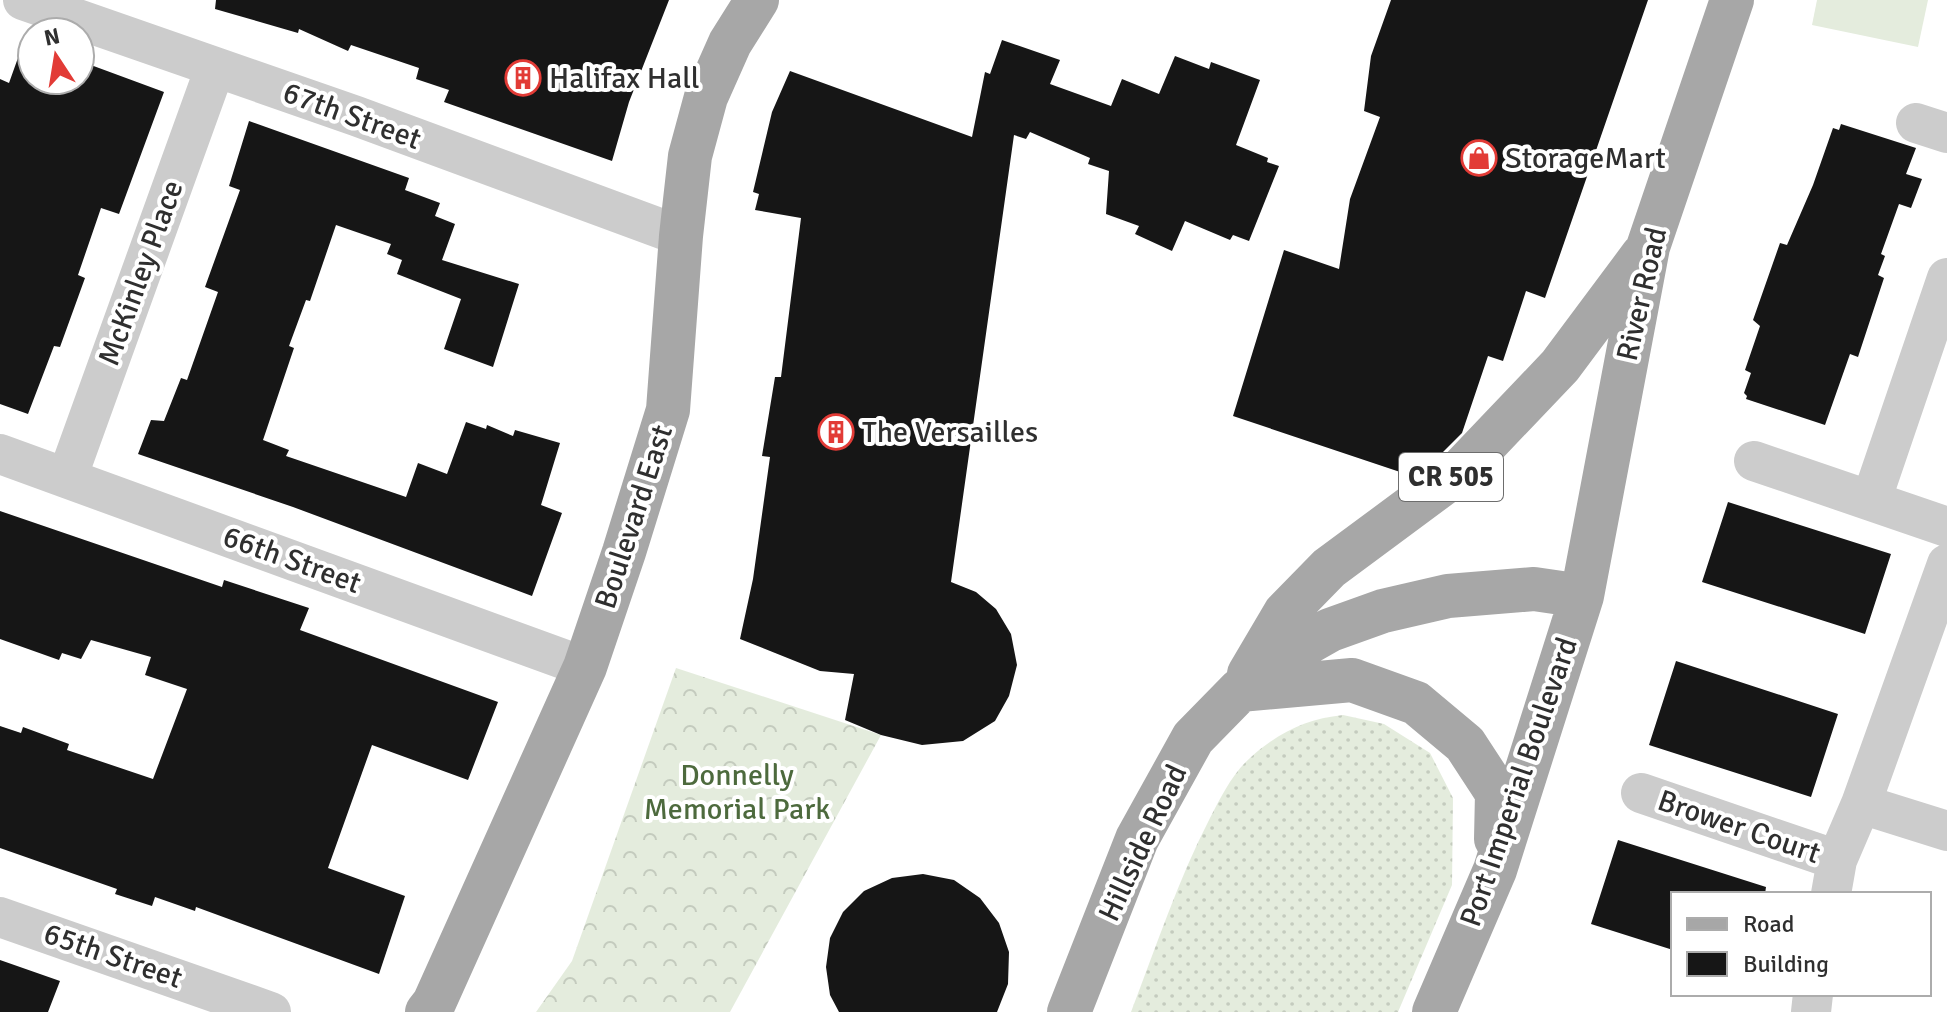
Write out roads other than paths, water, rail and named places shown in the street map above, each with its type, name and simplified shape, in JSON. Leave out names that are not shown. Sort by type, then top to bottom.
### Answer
[{"type":"main road","name":"Boulevard East","points":[[427,1012],[441,988],[585,667],[624,552],[668,410],[690,156],[706,97],[730,43],[757,0]]},
{"type":"main road","name":"River Road","points":[[1582,596],[1648,247],[1732,0]]},
{"type":"main road","name":"CR 505","points":[[1240,690],[1285,613],[1329,568],[1460,471],[1560,366],[1648,247]]},
{"type":"main road","name":"CR 505","points":[[1240,690],[1277,660],[1317,637],[1383,611],[1448,596],[1534,589],[1582,596]]},
{"type":"main road","name":"Port Imperial Boulevard","points":[[1434,1012],[1495,870],[1582,596]]},
{"type":"main road","points":[[1240,690],[1352,680],[1416,703],[1465,744],[1497,793],[1495,870]]},
{"type":"main road","name":"Hillside Road","points":[[1069,1012],[1137,839],[1193,738],[1240,690]]},
{"type":"street","name":"67th Street","points":[[23,0],[356,116],[681,236]]},
{"type":"street","name":"McKinley Place","points":[[67,478],[215,68]]},
{"type":"street","points":[[1871,501],[1947,278]]},
{"type":"street","name":"66th Street","points":[[0,454],[585,667]]},
{"type":"street","points":[[1754,461],[1947,527]]},
{"type":"street","points":[[1834,877],[1947,564]]},
{"type":"street","name":"Brower Court","points":[[1641,793],[1834,877]]},
{"type":"street","points":[[1861,804],[1947,831]]},
{"type":"street","name":"65th Street","points":[[0,917],[271,1012]]},
{"type":"place","name":"Halifax Hall","points":[[523,78]]},
{"type":"place","name":"StorageMart","points":[[1479,158]]},
{"type":"place","name":"The Versailles","points":[[836,432]]},
{"type":"park label","name":"Donnelly Memorial Park","points":[[737,792]]}]
